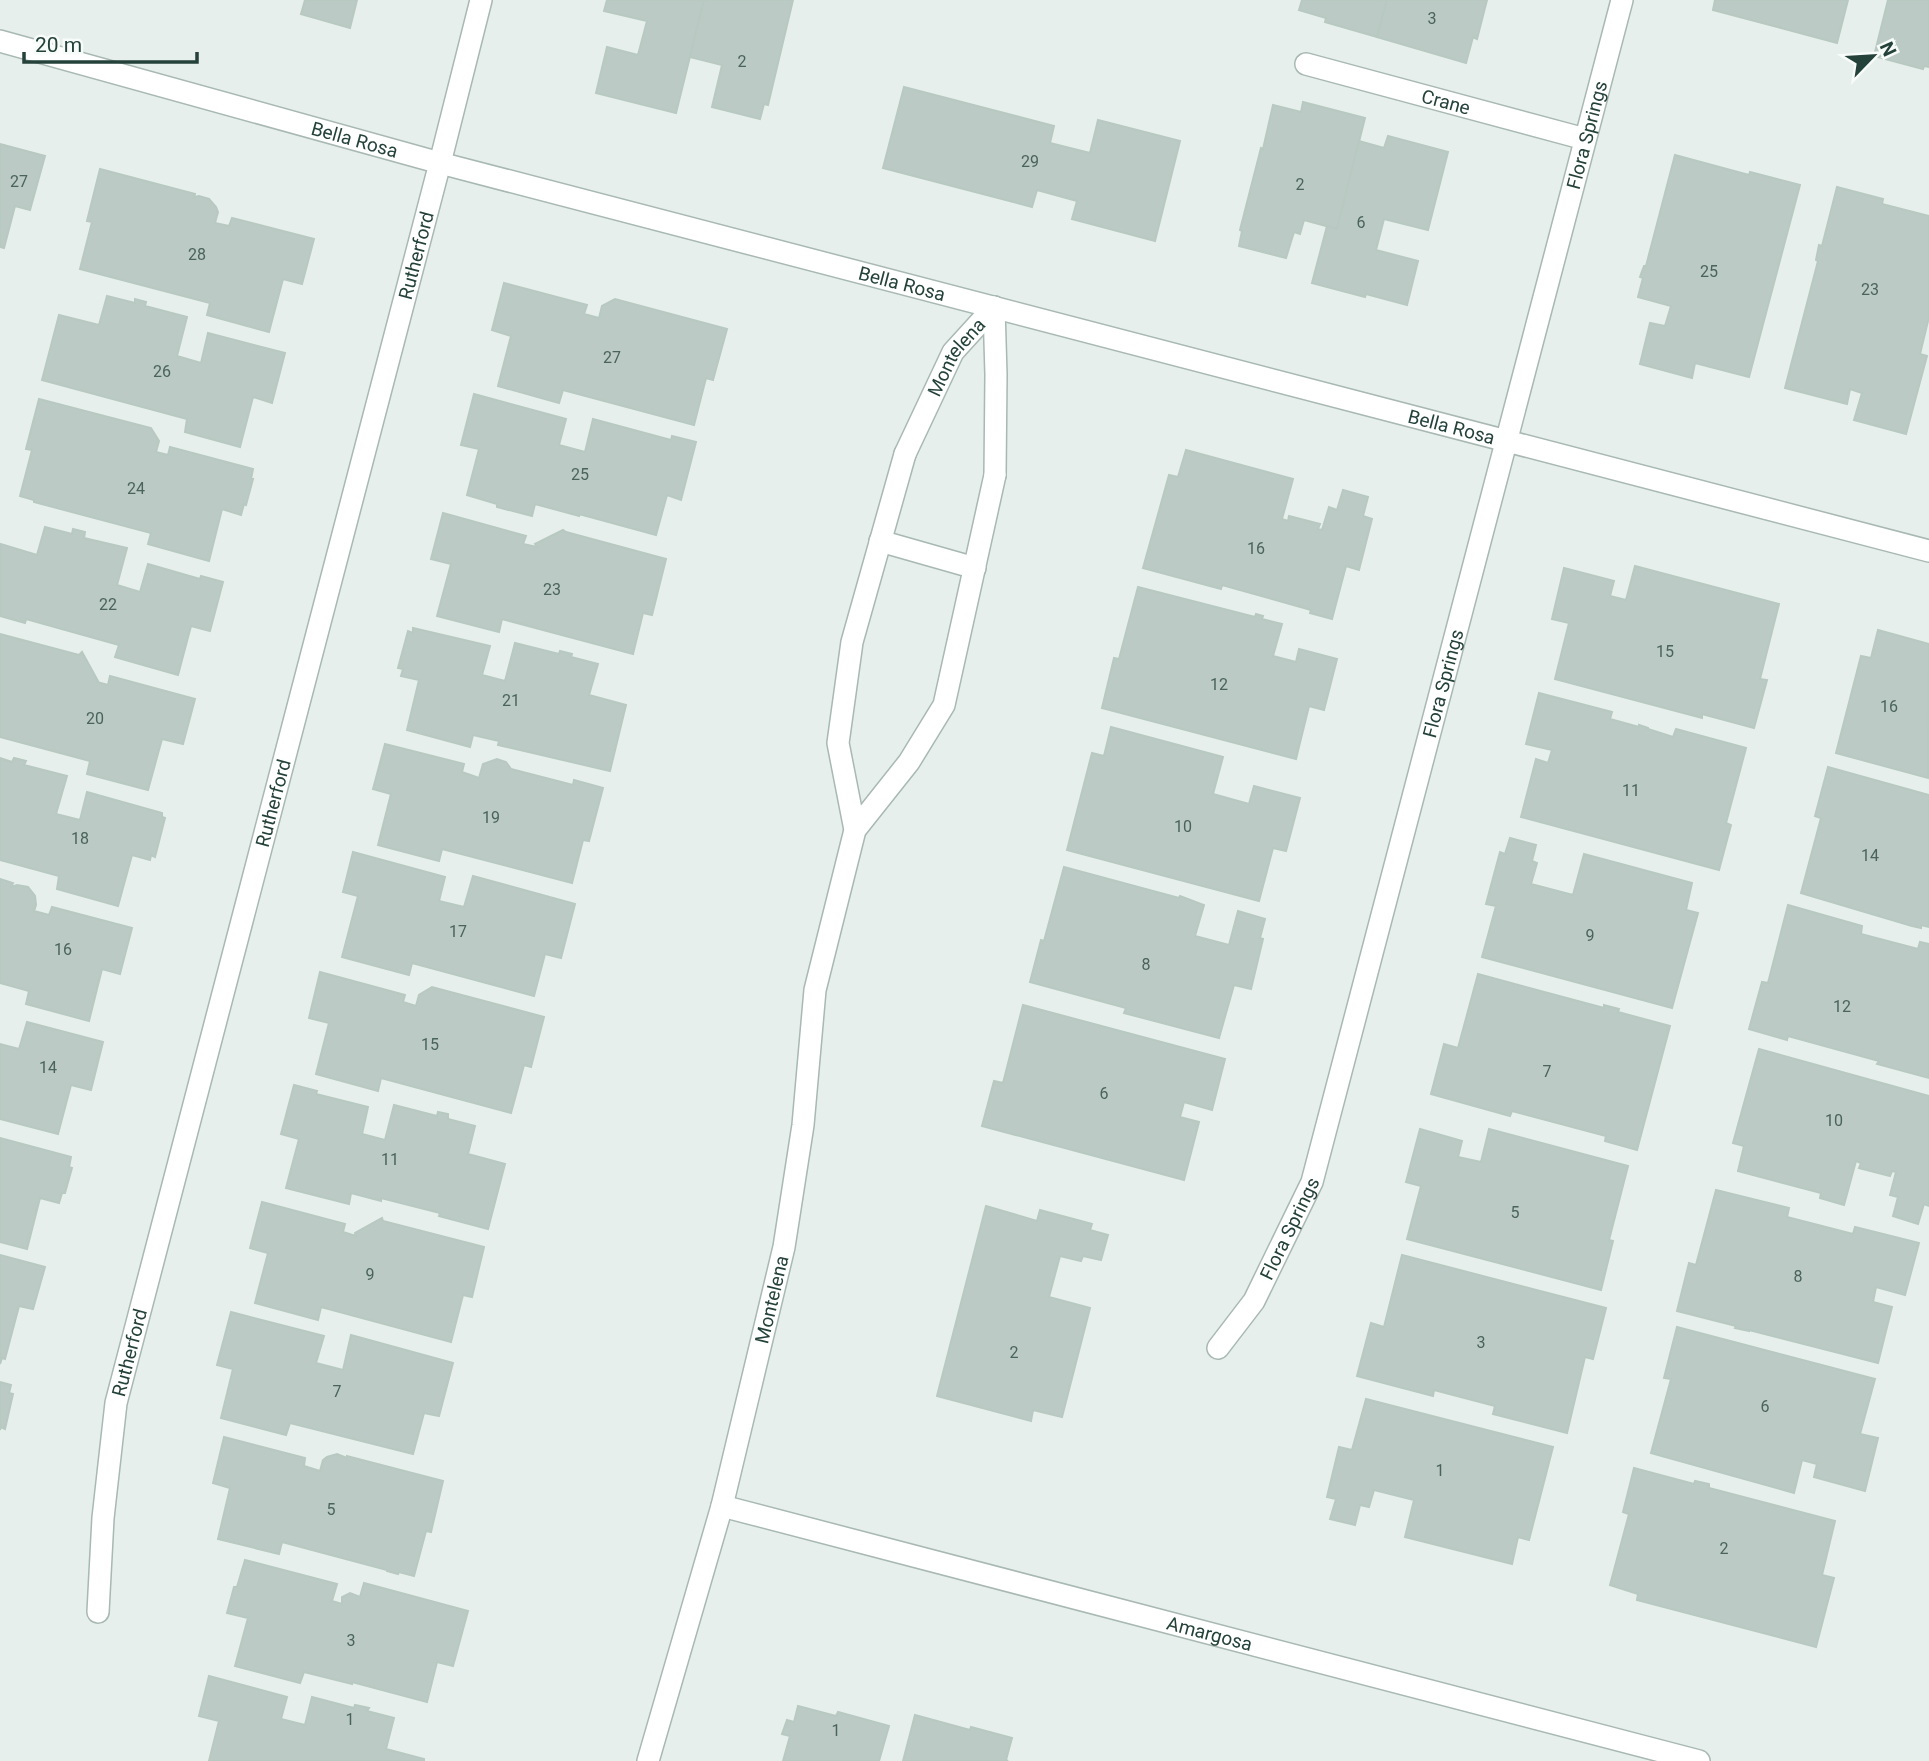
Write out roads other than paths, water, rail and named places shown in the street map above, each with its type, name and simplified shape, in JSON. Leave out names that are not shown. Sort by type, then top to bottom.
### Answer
[{"type":"street","name":"Rutherford","points":[[98,1612],[103,1518],[116,1403],[481,0]]},
{"type":"street","name":"Flora Springs","points":[[1218,1348],[1254,1300],[1312,1182],[1622,0]]},
{"type":"street","name":"Bella Rosa","points":[[0,41],[440,163],[1929,551]]},
{"type":"street","name":"Crane","points":[[1306,64],[1586,139]]},
{"type":"street","name":"Montelena","points":[[855,830],[838,743],[852,642],[905,454],[953,352],[994,307]]},
{"type":"street","name":"Montelena","points":[[648,1761],[722,1506],[784,1247],[803,1125],[815,990],[855,830],[909,762],[944,705],[995,475],[994,307]]},
{"type":"street","points":[[880,541],[975,568]]},
{"type":"street","name":"Amargosa","points":[[722,1506],[1699,1761]]}]
